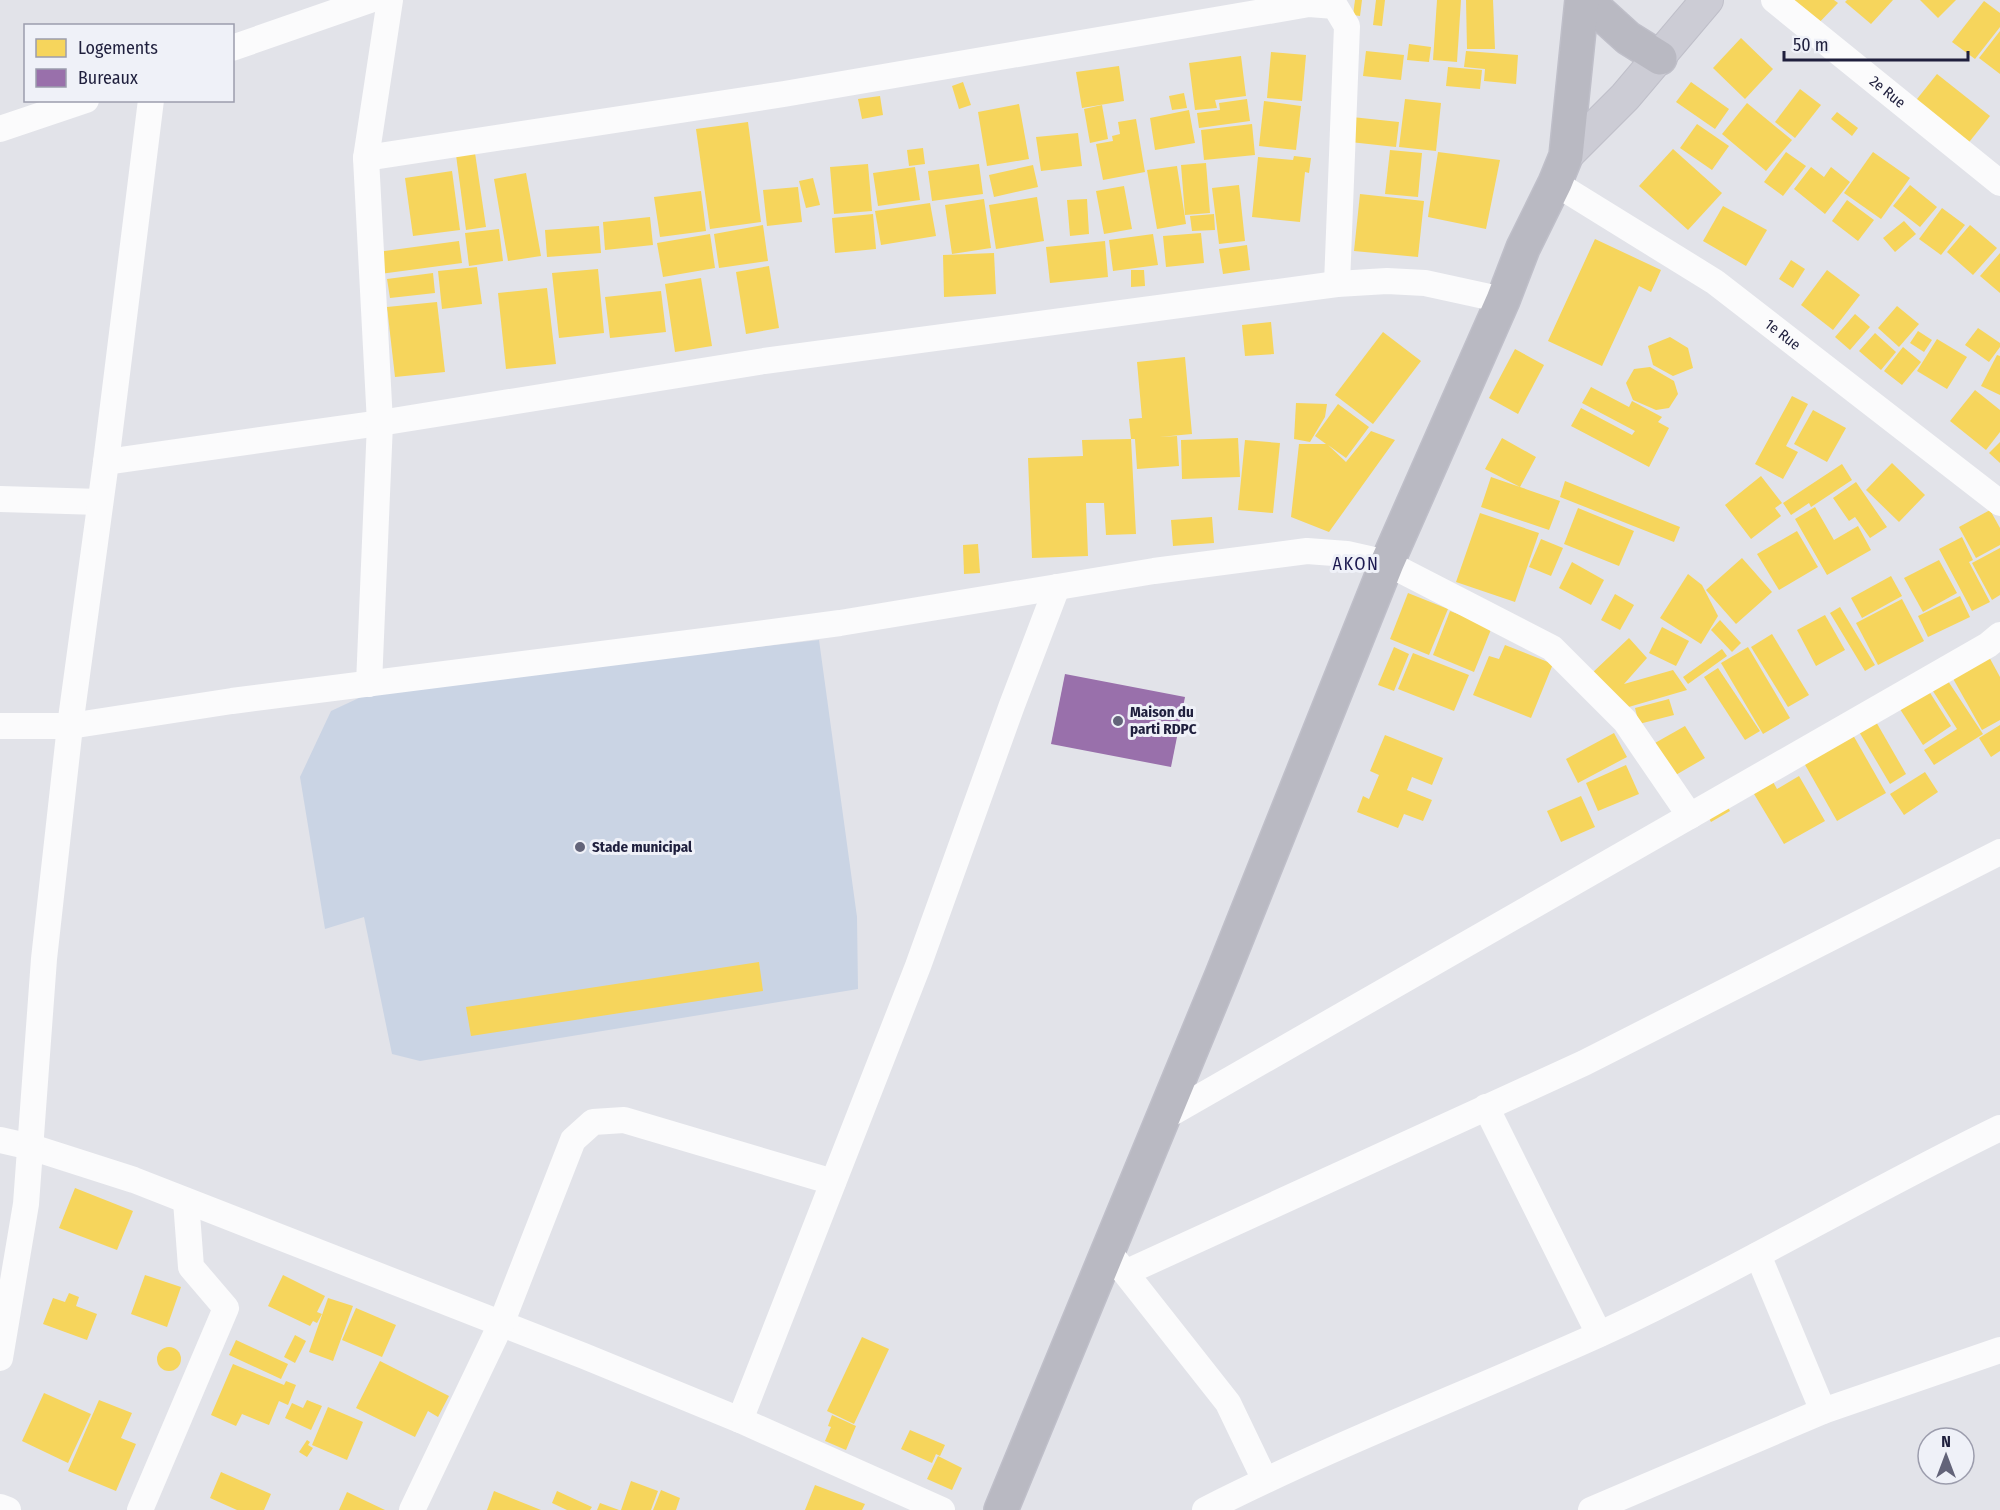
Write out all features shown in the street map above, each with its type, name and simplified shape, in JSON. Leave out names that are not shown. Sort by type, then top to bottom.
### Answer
[{"type":"highway","points":[[1584,0],[1628,38],[1660,58]]},
{"type":"highway","points":[[1001,1510],[1118,1262],[1163,1118],[1388,563],[1503,300],[1523,248],[1561,170],[1584,0]]},
{"type":"main road","points":[[1561,170],[1660,58],[1707,0]]},
{"type":"street","points":[[234,47],[370,0]]},
{"type":"street","points":[[369,684],[380,423],[366,158],[390,0]]},
{"type":"street","name":"2e Rue","points":[[1774,0],[2000,183]]},
{"type":"street","points":[[366,158],[784,94],[1309,4],[1335,6],[1347,26],[1337,284]]},
{"type":"street","points":[[0,129],[80,102]]},
{"type":"street","points":[[0,1358],[26,1204],[44,959],[70,726],[106,462],[151,102]]},
{"type":"street","name":"1e Rue","points":[[1561,170],[1715,282],[2000,503]]},
{"type":"street","points":[[106,462],[380,423],[764,361],[1337,284],[1387,281],[1425,283],[1503,300]]},
{"type":"street","points":[[0,499],[100,502]]},
{"type":"street","points":[[0,726],[70,726],[232,701],[840,623],[1154,571],[1307,551],[1347,554],[1388,563],[1552,648],[1625,721],[1690,816]]},
{"type":"street","points":[[740,1420],[918,966],[1057,586]]},
{"type":"street","points":[[1163,1118],[1988,645],[2000,636]]},
{"type":"street","points":[[1265,1480],[1228,1403],[1118,1262],[1486,1107],[1584,1063],[2000,852]]},
{"type":"street","points":[[1486,1107],[1599,1334]]},
{"type":"street","points":[[412,1510],[501,1324],[573,1140],[593,1122],[624,1120],[833,1182]]},
{"type":"street","points":[[1205,1510],[1265,1480],[1599,1334],[1758,1255],[2000,1128]]},
{"type":"street","points":[[0,1140],[30,1146],[134,1180],[501,1324],[740,1420],[942,1510]]},
{"type":"street","points":[[140,1510],[226,1308],[191,1267],[186,1201]]},
{"type":"street","points":[[1758,1255],[1823,1411]]},
{"type":"street","points":[[1591,1510],[1823,1411],[2000,1350]]},
{"type":"street","points":[[0,1507],[8,1510]]},
{"type":"shaded area","name":"Stade municipal","points":[[819,640],[857,917],[858,989],[420,1061],[392,1054],[364,917],[325,929],[300,777],[331,711],[376,690]]},
{"type":"building: Logements","points":[[1355,0],[1362,0],[1360,16],[1353,15]]},
{"type":"building: Logements","points":[[1376,0],[1385,0],[1382,26],[1373,25]]},
{"type":"building: Logements","points":[[1437,0],[1461,0],[1457,62],[1433,60]]},
{"type":"building: Logements","points":[[1466,0],[1493,0],[1495,49],[1467,49]]},
{"type":"building: Logements","points":[[1783,0],[1834,0],[1838,3],[1813,29]]},
{"type":"building: Logements","points":[[1847,0],[1893,0],[1871,24],[1845,2]]},
{"type":"building: Logements","points":[[1920,0],[1956,0],[1938,18]]},
{"type":"building: Logements","points":[[1984,1],[2000,13],[2000,27],[1975,59],[1952,42]]},
{"type":"building: Logements","points":[[2000,31],[2000,74],[1979,58]]},
{"type":"building: Logements","points":[[1741,38],[1773,69],[1745,99],[1713,68]]},
{"type":"building: Logements","points":[[1409,44],[1431,47],[1429,62],[1407,60]]},
{"type":"building: Logements","points":[[1366,51],[1404,55],[1401,80],[1363,76]]},
{"type":"building: Logements","points":[[1466,51],[1518,55],[1516,84],[1484,81],[1485,69],[1464,67]]},
{"type":"building: Logements","points":[[1271,52],[1306,55],[1302,101],[1267,98]]},
{"type":"building: Logements","points":[[1241,56],[1246,96],[1215,100],[1217,108],[1195,110],[1189,63]]},
{"type":"building: Logements","points":[[1119,66],[1124,101],[1082,108],[1076,72]]},
{"type":"building: Logements","points":[[1448,67],[1482,70],[1480,89],[1446,86]]},
{"type":"building: Logements","points":[[1937,74],[1990,116],[1966,146],[1913,104]]},
{"type":"building: Logements","points":[[963,82],[971,105],[959,109],[952,86]]},
{"type":"building: Logements","points":[[1691,82],[1729,109],[1715,129],[1676,102]]},
{"type":"building: Logements","points":[[1800,89],[1821,105],[1795,138],[1775,122]]},
{"type":"building: Logements","points":[[1184,93],[1187,108],[1172,110],[1169,96]]},
{"type":"building: Logements","points":[[880,96],[883,115],[862,119],[858,99]]},
{"type":"building: Logements","points":[[1247,99],[1250,121],[1199,128],[1197,113],[1220,110],[1219,103]]},
{"type":"building: Logements","points":[[1405,99],[1441,103],[1436,151],[1399,147]]},
{"type":"building: Logements","points":[[1264,101],[1301,106],[1296,150],[1259,146]]},
{"type":"building: Logements","points":[[1747,103],[1792,140],[1766,171],[1722,134]]},
{"type":"building: Logements","points":[[1019,104],[1029,159],[987,166],[978,112]]},
{"type":"building: Logements","points":[[1102,105],[1108,139],[1090,143],[1084,109]]},
{"type":"building: Logements","points":[[1189,110],[1195,143],[1155,150],[1150,118]]},
{"type":"building: Logements","points":[[1837,112],[1858,128],[1852,136],[1831,119]]},
{"type":"building: Logements","points":[[1352,117],[1399,122],[1396,147],[1350,142]]},
{"type":"building: Logements","points":[[1136,119],[1145,172],[1103,180],[1096,144],[1113,141],[1112,136],[1120,134],[1118,122]]},
{"type":"building: Logements","points":[[748,122],[761,222],[710,229],[696,129]]},
{"type":"building: Logements","points":[[1252,124],[1255,155],[1204,160],[1201,130]]},
{"type":"building: Logements","points":[[1697,124],[1729,146],[1712,170],[1680,148]]},
{"type":"building: Logements","points":[[1078,133],[1082,166],[1041,171],[1036,137]]},
{"type":"building: Logements","points":[[923,148],[925,164],[909,166],[907,150]]},
{"type":"building: Logements","points":[[1673,149],[1722,193],[1688,230],[1639,186]]},
{"type":"building: Logements","points":[[1390,150],[1422,153],[1418,197],[1385,194]]},
{"type":"building: Logements","points":[[1438,152],[1500,160],[1486,229],[1428,217]]},
{"type":"building: Logements","points":[[1786,152],[1806,166],[1783,196],[1764,182]]},
{"type":"building: Logements","points":[[1873,152],[1910,178],[1881,219],[1844,193]]},
{"type":"building: Logements","points":[[475,153],[486,227],[466,230],[456,155]]},
{"type":"building: Logements","points":[[1294,156],[1311,158],[1309,173],[1305,172],[1300,222],[1252,217],[1258,157],[1293,160]]},
{"type":"building: Logements","points":[[1206,163],[1210,213],[1185,215],[1181,165]]},
{"type":"building: Logements","points":[[868,164],[872,211],[834,214],[830,167]]},
{"type":"building: Logements","points":[[979,164],[983,194],[932,201],[928,171]]},
{"type":"building: Logements","points":[[1033,165],[1038,187],[994,197],[989,175]]},
{"type":"building: Logements","points":[[1177,166],[1186,224],[1157,229],[1147,170]]},
{"type":"building: Logements","points":[[915,167],[920,200],[878,206],[873,173]]},
{"type":"building: Logements","points":[[1811,167],[1824,177],[1831,167],[1850,182],[1825,214],[1794,189]]},
{"type":"building: Logements","points":[[452,171],[460,230],[413,236],[405,178]]},
{"type":"building: Logements","points":[[526,173],[541,256],[508,261],[494,179]]},
{"type":"building: Logements","points":[[813,178],[820,205],[806,208],[799,181]]},
{"type":"building: Logements","points":[[1239,185],[1245,241],[1219,244],[1212,188]]},
{"type":"building: Logements","points":[[1910,185],[1937,207],[1920,227],[1893,206]]},
{"type":"building: Logements","points":[[1124,186],[1132,229],[1104,234],[1096,191]]},
{"type":"building: Logements","points":[[798,187],[802,222],[767,226],[763,190]]},
{"type":"building: Logements","points":[[701,191],[706,231],[660,237],[654,197]]},
{"type":"building: Logements","points":[[1360,194],[1424,201],[1418,257],[1354,251]]},
{"type":"building: Logements","points":[[1037,197],[1044,241],[996,249],[989,205]]},
{"type":"building: Logements","points":[[984,199],[991,248],[952,254],[945,205]]},
{"type":"building: Logements","points":[[1087,199],[1089,234],[1070,236],[1067,200]]},
{"type":"building: Logements","points":[[1847,200],[1874,220],[1858,241],[1832,221]]},
{"type":"building: Logements","points":[[930,203],[936,236],[881,245],[875,211]]},
{"type":"building: Logements","points":[[1723,206],[1767,230],[1746,266],[1703,241]]},
{"type":"building: Logements","points":[[1942,208],[1965,225],[1941,255],[1919,239]]},
{"type":"building: Logements","points":[[873,214],[876,249],[835,253],[832,218]]},
{"type":"building: Logements","points":[[1214,214],[1215,230],[1192,231],[1190,216]]},
{"type":"building: Logements","points":[[650,217],[653,245],[605,250],[603,222]]},
{"type":"building: Logements","points":[[1904,221],[1916,234],[1895,252],[1883,238]]},
{"type":"building: Logements","points":[[763,225],[768,261],[719,268],[714,234]]},
{"type":"building: Logements","points":[[1970,225],[1997,248],[1973,275],[1947,252]]},
{"type":"building: Logements","points":[[599,226],[601,253],[547,257],[545,230]]},
{"type":"building: Logements","points":[[499,229],[503,261],[469,266],[465,233]]},
{"type":"building: Logements","points":[[1201,233],[1204,263],[1166,267],[1163,236]]},
{"type":"building: Logements","points":[[710,234],[715,268],[663,277],[657,243]]},
{"type":"building: Logements","points":[[1153,234],[1158,265],[1113,271],[1109,240]]},
{"type":"building: Logements","points":[[1595,239],[1661,270],[1651,292],[1639,286],[1602,366],[1548,341]]},
{"type":"building: Logements","points":[[459,241],[462,263],[380,274],[377,252]]},
{"type":"building: Logements","points":[[1105,241],[1108,277],[1050,283],[1046,247]]},
{"type":"building: Logements","points":[[1247,245],[1250,270],[1223,274],[1219,249]]},
{"type":"building: Logements","points":[[994,253],[996,294],[944,297],[943,255]]},
{"type":"building: Logements","points":[[2000,253],[2000,293],[1980,276]]},
{"type":"building: Logements","points":[[1791,260],[1805,269],[1793,288],[1779,279]]},
{"type":"building: Logements","points":[[769,266],[779,328],[746,334],[736,272]]},
{"type":"building: Logements","points":[[477,267],[482,304],[442,309],[438,271]]},
{"type":"building: Logements","points":[[598,269],[604,333],[559,338],[552,273]]},
{"type":"building: Logements","points":[[1131,270],[1144,270],[1145,286],[1131,287]]},
{"type":"building: Logements","points":[[1827,270],[1860,295],[1833,330],[1801,305]]},
{"type":"building: Logements","points":[[433,273],[435,293],[390,298],[387,279]]},
{"type":"building: Logements","points":[[701,278],[712,346],[675,352],[665,284]]},
{"type":"building: Logements","points":[[547,288],[556,364],[506,369],[498,293]]},
{"type":"building: Logements","points":[[661,291],[666,332],[610,338],[605,297]]},
{"type":"building: Logements","points":[[437,302],[445,372],[395,377],[387,307]]},
{"type":"building: Logements","points":[[1897,306],[1919,324],[1899,347],[1878,328]]},
{"type":"building: Logements","points":[[1855,314],[1870,327],[1850,350],[1835,337]]},
{"type":"building: Logements","points":[[1271,322],[1274,354],[1245,356],[1242,325]]},
{"type":"building: Logements","points":[[1978,328],[2000,343],[2000,347],[1989,362],[1965,345]]},
{"type":"building: Logements","points":[[1918,331],[1932,340],[1924,352],[1910,343]]},
{"type":"building: Logements","points":[[1383,332],[1421,361],[1373,424],[1335,395]]},
{"type":"building: Logements","points":[[1875,333],[1896,352],[1881,370],[1859,351]]},
{"type":"building: Logements","points":[[1670,337],[1688,348],[1693,368],[1673,376],[1653,365],[1648,346]]},
{"type":"building: Logements","points":[[1937,339],[1967,357],[1947,389],[1917,371]]},
{"type":"building: Logements","points":[[1903,347],[1921,362],[1902,385],[1884,371]]},
{"type":"building: Logements","points":[[1515,349],[1544,365],[1518,414],[1489,398]]},
{"type":"building: Logements","points":[[1997,355],[2000,356],[2000,395],[1981,386]]},
{"type":"building: Logements","points":[[1185,357],[1192,434],[1159,437],[1177,436],[1179,466],[1137,469],[1135,439],[1131,439],[1129,419],[1142,418],[1137,362]]},
{"type":"building: Logements","points":[[1650,367],[1674,381],[1678,394],[1669,408],[1656,410],[1633,400],[1626,383],[1634,369]]},
{"type":"building: Logements","points":[[1591,387],[1629,407],[1632,401],[1662,417],[1658,422],[1669,428],[1649,467],[1571,426],[1581,408],[1632,435],[1635,431],[1582,403]]},
{"type":"building: Logements","points":[[1975,390],[2000,410],[2000,432],[1986,450],[1950,421]]},
{"type":"building: Logements","points":[[1792,396],[1808,404],[1786,446],[1798,452],[1783,479],[1755,464]]},
{"type":"building: Logements","points":[[1296,403],[1327,404],[1325,417],[1310,442],[1294,439]]},
{"type":"building: Logements","points":[[1338,404],[1369,427],[1346,458],[1328,445],[1346,462],[1371,431],[1395,440],[1329,532],[1291,517],[1299,444],[1326,444],[1315,436]]},
{"type":"building: Logements","points":[[1813,410],[1846,428],[1827,462],[1794,444]]},
{"type":"building: Logements","points":[[1238,438],[1240,477],[1182,479],[1181,440]]},
{"type":"building: Logements","points":[[1502,438],[1536,457],[1520,487],[1485,469]]},
{"type":"building: Logements","points":[[1131,439],[1136,534],[1106,535],[1104,503],[1086,503],[1088,556],[1032,558],[1028,458],[1083,456],[1082,440]]},
{"type":"building: Logements","points":[[1245,440],[1280,443],[1273,513],[1238,510]]},
{"type":"building: Logements","points":[[2000,442],[2000,463],[1989,453]]},
{"type":"building: Logements","points":[[1892,463],[1925,495],[1899,522],[1866,490]]},
{"type":"building: Logements","points":[[1842,464],[1852,480],[1811,507],[1809,503],[1791,515],[1783,503]]},
{"type":"building: Logements","points":[[1761,476],[1782,503],[1775,508],[1781,516],[1751,539],[1725,505]]},
{"type":"building: Logements","points":[[1491,477],[1560,501],[1549,530],[1481,507]]},
{"type":"building: Logements","points":[[1565,481],[1680,527],[1674,542],[1560,497]]},
{"type":"building: Logements","points":[[1856,482],[1887,527],[1870,538],[1855,517],[1849,521],[1833,498]]},
{"type":"building: Logements","points":[[1815,507],[1834,540],[1858,526],[1871,550],[1827,575],[1795,519]]},
{"type":"building: Logements","points":[[1578,508],[1634,531],[1619,566],[1564,544]]},
{"type":"building: Logements","points":[[1990,510],[2000,528],[2000,545],[1976,558],[1959,527]]},
{"type":"building: Logements","points":[[1480,513],[1539,533],[1515,602],[1456,582]]},
{"type":"building: Logements","points":[[1212,517],[1214,543],[1173,546],[1171,520]]},
{"type":"building: Logements","points":[[1797,531],[1818,567],[1779,590],[1757,554]]},
{"type":"building: Logements","points":[[1962,537],[1973,560],[1969,562],[1990,602],[1972,611],[1939,549]]},
{"type":"building: Logements","points":[[1541,539],[1563,548],[1551,576],[1529,567]]},
{"type":"building: Logements","points":[[978,544],[980,573],[964,574],[963,545]]},
{"type":"building: Logements","points":[[2000,548],[2000,595],[1992,600],[1972,563]]},
{"type":"building: Logements","points":[[1742,558],[1772,592],[1736,624],[1706,590]]},
{"type":"building: Logements","points":[[1939,560],[1957,593],[1923,612],[1904,578]]},
{"type":"building: Logements","points":[[1572,562],[1604,580],[1591,605],[1559,588]]},
{"type":"building: Logements","points":[[1688,574],[1702,585],[1718,616],[1701,644],[1660,618]]},
{"type":"building: Logements","points":[[1891,576],[1902,596],[1862,618],[1851,598]]},
{"type":"building: Logements","points":[[1408,593],[1448,609],[1429,655],[1390,639]]},
{"type":"building: Logements","points":[[1615,594],[1634,605],[1620,630],[1601,620]]},
{"type":"building: Logements","points":[[1960,596],[1970,617],[1928,637],[1918,616]]},
{"type":"building: Logements","points":[[1902,599],[1924,641],[1878,665],[1856,623]]},
{"type":"building: Logements","points":[[1840,607],[1875,665],[1865,671],[1830,613]]},
{"type":"building: Logements","points":[[1450,611],[1492,627],[1474,672],[1433,655]]},
{"type":"building: Logements","points":[[1825,615],[1845,650],[1816,666],[1797,630]]},
{"type":"building: Logements","points":[[1720,620],[1741,643],[1732,652],[1711,630]]},
{"type":"building: Logements","points":[[1662,627],[1689,641],[1676,666],[1649,653]]},
{"type":"building: Logements","points":[[1772,634],[1809,695],[1788,707],[1751,647]]},
{"type":"building: Logements","points":[[1629,638],[1647,658],[1624,684],[1673,670],[1687,690],[1615,711],[1590,675]]},
{"type":"building: Logements","points":[[1505,645],[1553,664],[1531,718],[1473,695],[1489,656],[1499,659]]},
{"type":"building: Logements","points":[[1394,647],[1409,654],[1394,691],[1378,685]]},
{"type":"building: Logements","points":[[1748,647],[1790,718],[1763,734],[1721,663]]},
{"type":"building: Logements","points":[[1722,649],[1727,656],[1688,684],[1683,677]]},
{"type":"building: Logements","points":[[1413,653],[1469,675],[1454,711],[1398,689]]},
{"type":"building: Logements","points":[[1988,655],[2000,677],[2000,720],[1982,730],[1951,675]]},
{"type":"building: Logements","points":[[1718,668],[1760,731],[1745,740],[1704,677]]},
{"type":"building: Logements","points":[[1946,678],[1983,734],[1934,765],[1924,750],[1957,729],[1931,688]]},
{"type":"building: Logements","points":[[1927,688],[1951,726],[1923,745],[1898,706]]},
{"type":"building: Logements","points":[[1669,699],[1674,715],[1639,724],[1635,708]]},
{"type":"building: Logements","points":[[1875,720],[1906,774],[1890,784],[1858,730]]},
{"type":"building: Logements","points":[[2000,725],[2000,751],[1991,757],[1979,738]]},
{"type":"building: Logements","points":[[1685,726],[1705,758],[1674,776],[1655,743]]},
{"type":"building: Logements","points":[[1614,733],[1627,757],[1578,783],[1566,759]]},
{"type":"building: Logements","points":[[1385,735],[1443,758],[1432,785],[1412,777],[1407,790],[1432,800],[1423,821],[1404,814],[1398,828],[1357,812],[1363,796],[1369,799],[1379,775],[1370,771]]},
{"type":"building: Logements","points":[[1853,735],[1886,793],[1837,821],[1804,763]]},
{"type":"building: Logements","points":[[1626,765],[1639,794],[1598,811],[1586,783]]},
{"type":"building: Logements","points":[[1925,772],[1938,792],[1904,815],[1890,794]]},
{"type":"building: Logements","points":[[1768,773],[1777,789],[1799,776],[1825,821],[1784,844],[1748,784]]},
{"type":"building: Logements","points":[[1581,796],[1595,827],[1561,842],[1547,811]]},
{"type":"building: Logements","points":[[1723,798],[1730,811],[1711,822],[1704,809]]},
{"type":"building: Logements","points":[[759,962],[763,991],[471,1036],[466,1007]]},
{"type":"building: Logements","points":[[75,1188],[133,1211],[117,1250],[59,1228]]},
{"type":"building: Logements","points":[[145,1275],[181,1287],[167,1327],[131,1314]]},
{"type":"building: Logements","points":[[283,1275],[325,1296],[317,1312],[322,1314],[317,1323],[313,1321],[310,1326],[268,1306]]},
{"type":"building: Logements","points":[[69,1293],[79,1297],[76,1306],[97,1314],[87,1340],[43,1324],[53,1298],[65,1302]]},
{"type":"building: Logements","points":[[328,1298],[353,1306],[333,1361],[309,1352]]},
{"type":"building: Logements","points":[[356,1308],[396,1325],[382,1357],[342,1340]]},
{"type":"building: Logements","points":[[295,1335],[306,1341],[295,1363],[284,1357]]},
{"type":"building: Logements","points":[[862,1337],[889,1349],[854,1424],[827,1411]]},
{"type":"building: Logements","points":[[236,1340],[288,1364],[281,1379],[229,1355]]},
{"type":"building: Logements","points":[[169,1347],[177,1351],[181,1359],[177,1367],[169,1371],[161,1367],[157,1359],[161,1351]]},
{"type":"building: Logements","points":[[380,1361],[449,1396],[438,1417],[428,1411],[415,1437],[356,1408]]},
{"type":"building: Logements","points":[[233,1364],[284,1385],[286,1381],[296,1385],[288,1405],[279,1401],[269,1425],[242,1414],[236,1426],[211,1415]]},
{"type":"building: Logements","points":[[44,1393],[91,1414],[68,1463],[22,1441]]},
{"type":"building: Logements","points":[[99,1400],[132,1413],[121,1438],[136,1444],[116,1491],[68,1471]]},
{"type":"building: Logements","points":[[307,1400],[322,1406],[311,1430],[285,1418],[292,1403],[303,1408]]},
{"type":"building: Logements","points":[[328,1407],[363,1422],[347,1460],[312,1445]]},
{"type":"building: Logements","points":[[832,1415],[856,1426],[846,1450],[825,1441],[831,1427],[828,1426]]},
{"type":"building: Logements","points":[[910,1430],[945,1445],[940,1456],[936,1454],[932,1463],[901,1449]]},
{"type":"building: Logements","points":[[307,1440],[310,1442],[308,1445],[313,1448],[307,1457],[299,1452]]},
{"type":"building: Logements","points":[[938,1456],[962,1468],[952,1490],[927,1479]]},
{"type":"building: Logements","points":[[221,1472],[271,1494],[264,1510],[237,1510],[210,1498]]},
{"type":"building: Logements","points":[[631,1481],[658,1491],[651,1510],[621,1510]]},
{"type":"building: Logements","points":[[815,1485],[865,1504],[862,1510],[805,1510]]},
{"type":"building: Logements","points":[[661,1490],[680,1498],[676,1510],[653,1510]]},
{"type":"building: Logements","points":[[494,1491],[541,1510],[487,1510]]},
{"type":"building: Logements","points":[[557,1491],[592,1507],[590,1510],[567,1510],[552,1503]]},
{"type":"building: Logements","points":[[347,1492],[385,1510],[339,1510]]},
{"type":"building: Logements","points":[[600,1503],[619,1510],[597,1510]]},
{"type":"building: Bureaux","name":"Maison du parti RDPC","points":[[1065,674],[1185,697],[1171,767],[1051,744]]},
{"type":"place","name":"Maison du parti RDPC","points":[[1118,721]]},
{"type":"place","name":"Stade municipal","points":[[580,847]]},
{"type":"district","name":"AKON","points":[[1356,564]]}]
